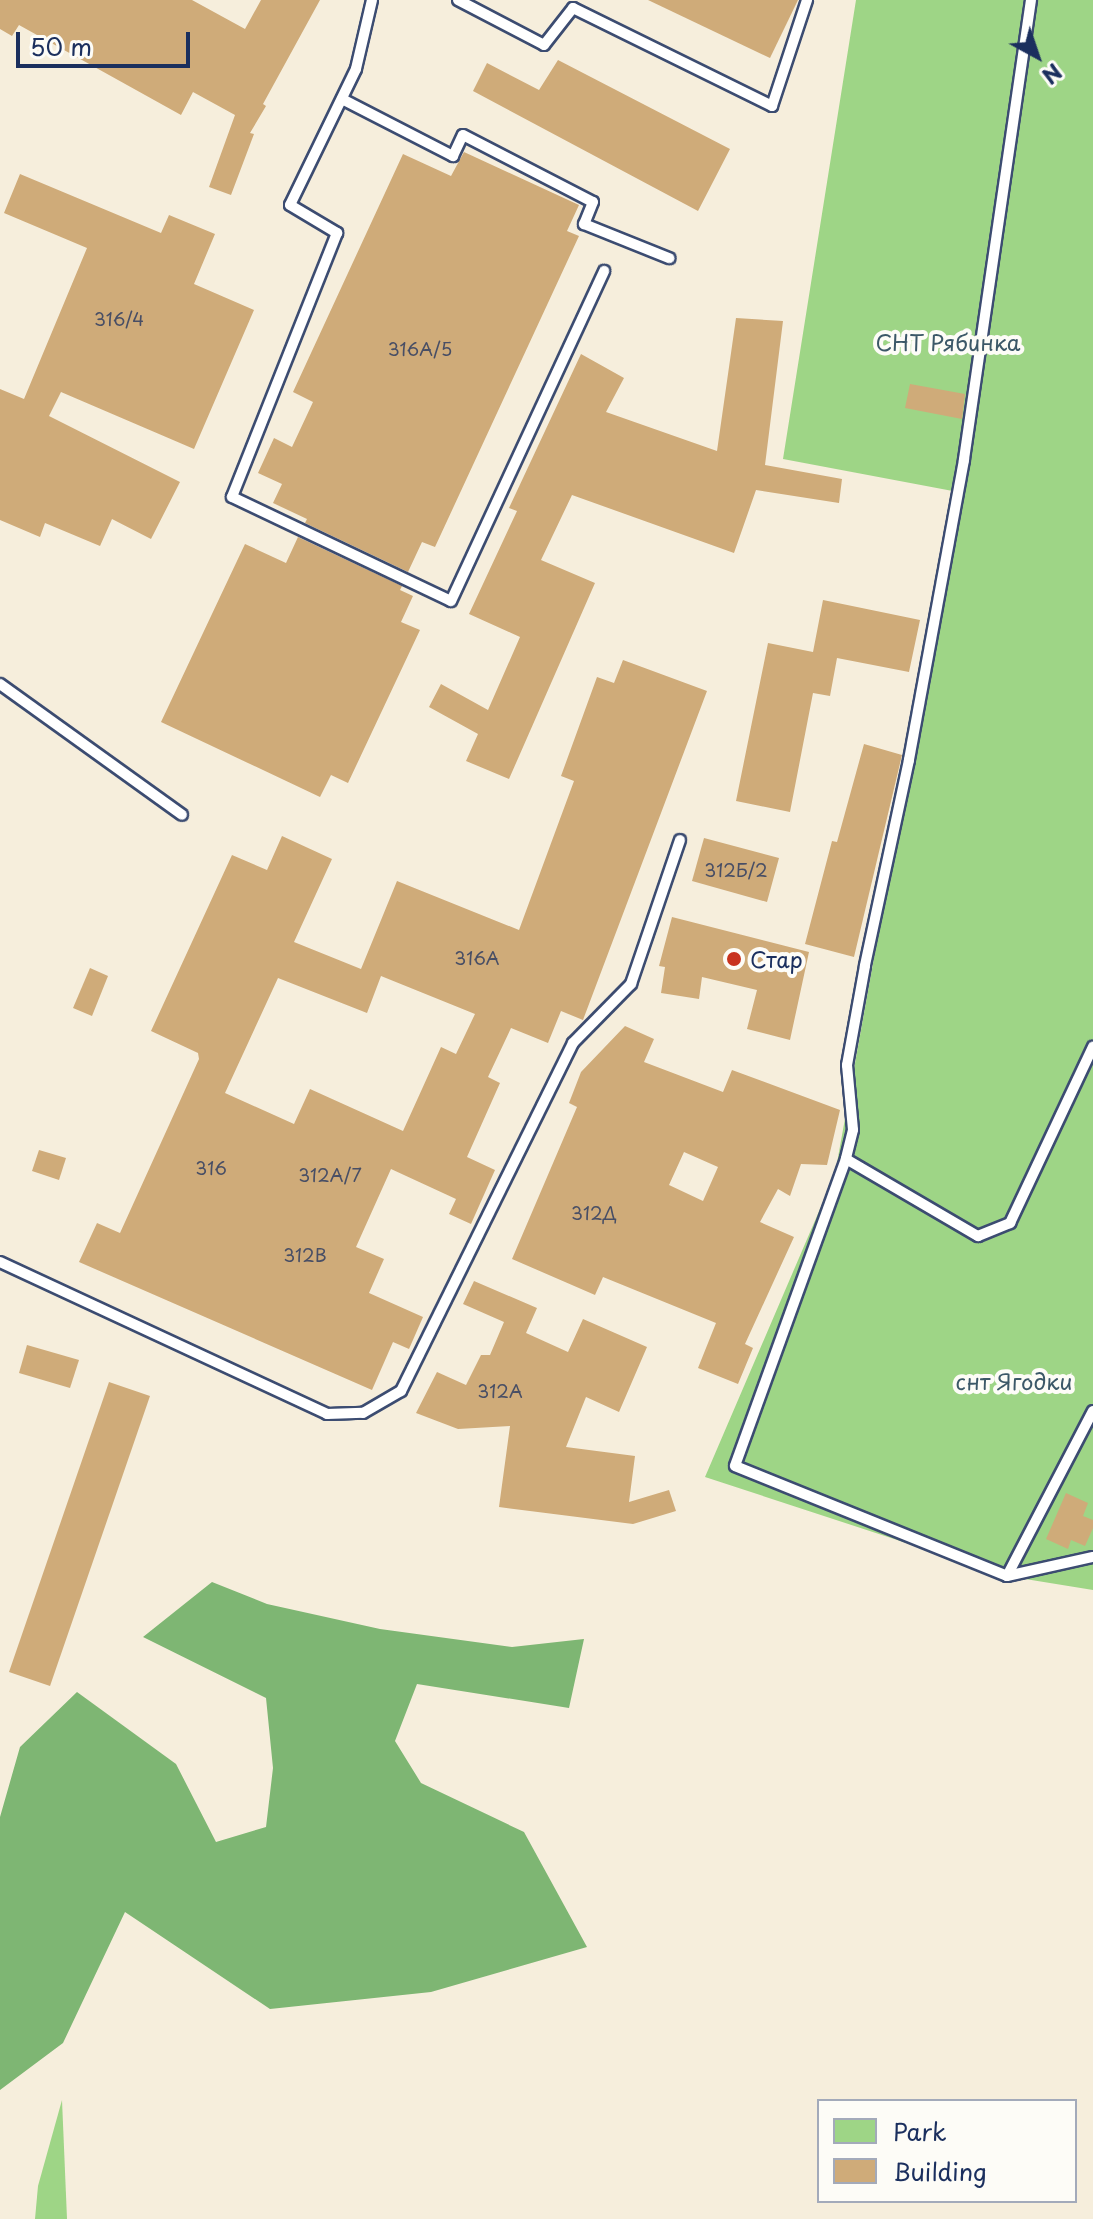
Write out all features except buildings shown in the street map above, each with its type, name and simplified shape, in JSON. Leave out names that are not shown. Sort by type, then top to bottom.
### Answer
[{"type":"lane","points":[[372,0],[356,69],[290,205],[337,233],[232,497],[451,601],[604,271]]},
{"type":"lane","points":[[458,0],[544,45],[573,8],[772,106],[807,0]]},
{"type":"lane","points":[[1031,0],[964,460],[909,760],[847,1065],[853,1130],[846,1159],[735,1466],[1007,1576],[1093,1557]]},
{"type":"lane","points":[[342,99],[453,156],[463,135],[593,202],[584,224],[669,258]]},
{"type":"lane","points":[[0,684],[182,815]]},
{"type":"lane","points":[[0,1262],[327,1414],[363,1413],[401,1391],[573,1043],[631,984],[680,840]]},
{"type":"lane","points":[[846,1159],[978,1236],[1010,1223],[1093,1047]]},
{"type":"lane","points":[[1007,1576],[1093,1411]]},
{"type":"green space","name":"СНТ Рябинка","points":[[856,0],[1093,0],[1093,1590],[1007,1576],[705,1477],[835,1174],[958,492],[783,459]]},
{"type":"green space","points":[[212,1582],[267,1604],[380,1629],[512,1647],[584,1639],[569,1708],[417,1684],[395,1741],[421,1783],[524,1832],[587,1947],[431,1992],[270,2009],[125,1912],[63,2043],[0,2090],[0,1817],[20,1747],[77,1692],[176,1764],[216,1842],[266,1827],[273,1768],[266,1698],[143,1637]]},
{"type":"green space","points":[[62,2100],[67,2219],[35,2219],[38,2186]]},
{"type":"place","name":"Стар","points":[[734,959]]},
{"type":"park label","name":"снт Ягодки","points":[[1014,1381]]}]
